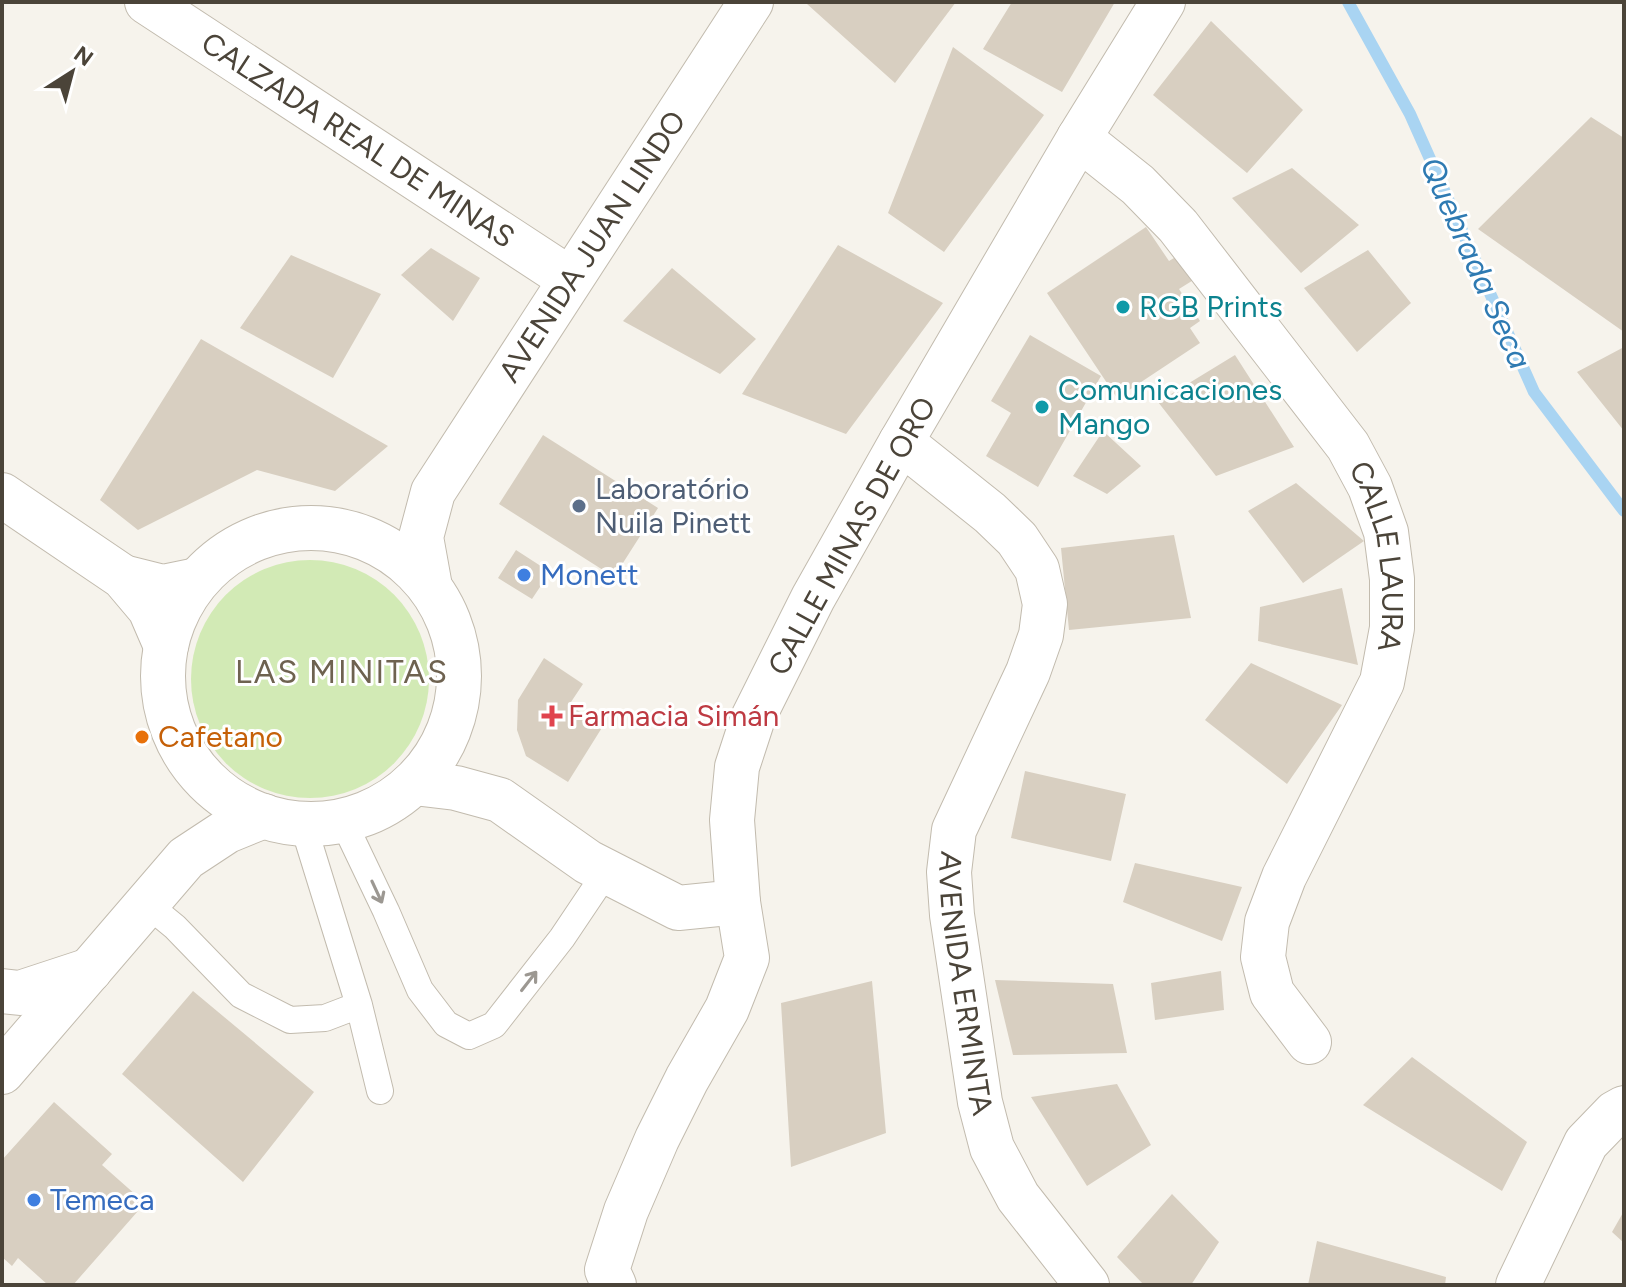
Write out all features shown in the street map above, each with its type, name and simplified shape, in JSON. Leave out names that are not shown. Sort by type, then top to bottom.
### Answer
[{"type":"street","name":"CALZADA REAL DE MINAS","points":[[147,2],[570,279]]},
{"type":"street","name":"AVENIDA JUAN LINDO","points":[[430,587],[421,537],[433,492],[751,2]]},
{"type":"street","name":"CALLE MINAS DE ORO","points":[[614,1285],[607,1270],[626,1211],[687,1079],[727,1009],[747,958],[738,902],[732,820],[737,767],[753,718],[813,598],[901,442],[1079,138],[1163,2]]},
{"type":"street","name":"CALLE LAURA","points":[[1079,138],[1138,185],[1178,226],[1348,446],[1370,487],[1386,532],[1392,579],[1392,628],[1382,682],[1284,877],[1267,922],[1263,957],[1272,993],[1309,1042]]},
{"type":"street","name":"AVENIDA ERMINTA","points":[[901,442],[990,513],[1017,539],[1037,569],[1040,581],[1045,604],[1041,635],[1028,672],[954,830],[949,872],[952,915],[980,1102],[992,1148],[1018,1197],[1087,1285]]},
{"type":"street","name":"AVENIDA JUAN LINDO","points":[[347,533],[397,520],[433,492]]},
{"type":"street","points":[[2,495],[123,577],[150,609],[166,646]]},
{"type":"street","points":[[2,1072],[186,858],[227,831],[304,820],[381,807],[414,783],[441,749],[456,707],[460,676],[456,644],[446,614],[430,587],[413,568],[370,540],[347,533],[306,528],[265,535],[228,553],[197,580],[178,611],[166,646],[163,680],[168,714],[180,745],[200,773],[229,799],[304,820]]},
{"type":"street","points":[[123,577],[163,587],[197,580]]},
{"type":"street","points":[[456,707],[470,756],[500,800]]},
{"type":"street","points":[[186,858],[200,819],[200,773]]},
{"type":"street","points":[[414,783],[456,788],[500,800],[588,862],[678,908],[738,902]]},
{"type":"street","points":[[2,991],[20,993],[90,970]]},
{"type":"street","points":[[1518,1285],[1586,1143],[1615,1113],[1624,1108]]},
{"type":"lane","points":[[304,820],[386,911],[420,990],[446,1024],[469,1036],[494,1025],[562,938],[607,871]]},
{"type":"lane","points":[[304,820],[359,1005],[380,1091]]},
{"type":"lane","points":[[147,904],[175,927],[241,995],[290,1020],[325,1018],[359,1005]]},
{"type":"green space","points":[[310,560],[355,569],[376,580],[394,595],[409,613],[420,634],[429,679],[420,724],[409,745],[394,763],[376,778],[355,789],[310,798],[265,789],[244,778],[226,763],[211,745],[200,724],[191,679],[200,634],[211,613],[226,595],[244,580],[265,569]]},
{"type":"building","points":[[956,2],[895,83],[807,4]]},
{"type":"building","points":[[1012,2],[1115,2],[1062,92],[983,49]]},
{"type":"building","points":[[1211,21],[1303,110],[1247,173],[1153,95]]},
{"type":"building","points":[[953,47],[1044,115],[944,252],[888,213]]},
{"type":"building","points":[[1591,117],[1624,138],[1624,332],[1478,229]]},
{"type":"building","points":[[1292,168],[1359,225],[1301,273],[1232,198]]},
{"type":"building","name":"RGB Prints","points":[[1146,227],[1169,261],[1179,255],[1195,279],[1179,289],[1200,321],[1190,328],[1200,343],[1117,398],[1047,293]]},
{"type":"building","points":[[838,245],[943,303],[846,434],[742,394]]},
{"type":"building","points":[[431,248],[480,278],[453,321],[401,275]]},
{"type":"building","points":[[1368,250],[1411,303],[1357,352],[1304,288]]},
{"type":"building","points":[[291,255],[381,294],[333,378],[240,328]]},
{"type":"building","points":[[672,268],[756,339],[720,374],[623,321]]},
{"type":"building","name":"Comunicaciones Mango","points":[[1030,335],[1101,376],[1038,487],[986,456],[1011,413],[991,401]]},
{"type":"building","points":[[201,339],[388,446],[335,491],[257,470],[138,530],[100,500]]},
{"type":"building","points":[[1624,347],[1624,431],[1577,372]]},
{"type":"building","points":[[1235,355],[1294,447],[1216,476],[1158,402]]},
{"type":"building","points":[[1103,431],[1141,466],[1107,494],[1073,476]]},
{"type":"building","name":"Laboratório Nuila Pinett","points":[[543,435],[658,508],[614,577],[499,504]]},
{"type":"building","points":[[1296,483],[1364,541],[1303,583],[1248,511]]},
{"type":"building","points":[[1174,535],[1191,618],[1069,630],[1061,548]]},
{"type":"building","name":"Monett","points":[[516,550],[550,572],[532,599],[498,578]]},
{"type":"building","points":[[1342,588],[1358,665],[1258,641],[1260,607]]},
{"type":"building","name":"Farmacia Simán","points":[[544,658],[583,684],[569,705],[603,726],[568,782],[526,756],[517,730],[518,700]]},
{"type":"building","points":[[1251,663],[1342,705],[1287,784],[1205,720]]},
{"type":"building","points":[[1025,771],[1126,794],[1111,861],[1011,838]]},
{"type":"building","points":[[1135,863],[1242,887],[1222,941],[1123,902]]},
{"type":"building","points":[[1221,971],[1224,1010],[1155,1020],[1151,983]]},
{"type":"building","points":[[995,980],[1113,984],[1127,1053],[1013,1055]]},
{"type":"building","points":[[872,981],[886,1133],[791,1167],[781,1003]]},
{"type":"building","points":[[193,991],[314,1092],[243,1182],[122,1074]]},
{"type":"building","points":[[1412,1057],[1527,1142],[1502,1191],[1363,1105]]},
{"type":"building","points":[[1117,1084],[1151,1145],[1087,1186],[1031,1097]]},
{"type":"building","points":[[54,1102],[112,1154],[102,1165],[145,1203],[73,1285],[48,1285],[18,1258],[12,1266],[2,1257],[2,1160]]},
{"type":"building","points":[[1172,1194],[1219,1242],[1191,1285],[1144,1285],[1117,1257]]},
{"type":"building","points":[[1624,1211],[1624,1243],[1612,1232]]},
{"type":"building","points":[[1317,1241],[1446,1277],[1445,1285],[1308,1285]]},
{"type":"waterway","name":"Quebrada Seca","points":[[1348,2],[1410,114],[1534,392],[1624,511]]},
{"type":"place","name":"RGB Prints","points":[[1123,307]]},
{"type":"place","name":"Comunicaciones Mango","points":[[1042,407]]},
{"type":"place","name":"Laboratório Nuila Pinett","points":[[579,506]]},
{"type":"place","name":"Monett","points":[[524,575]]},
{"type":"place","name":"Farmacia Simán","points":[[552,716]]},
{"type":"place","name":"Cafetano","points":[[142,737]]},
{"type":"place","name":"Temeca","points":[[34,1200]]},
{"type":"district","name":"LAS MINITAS","points":[[342,672]]}]
